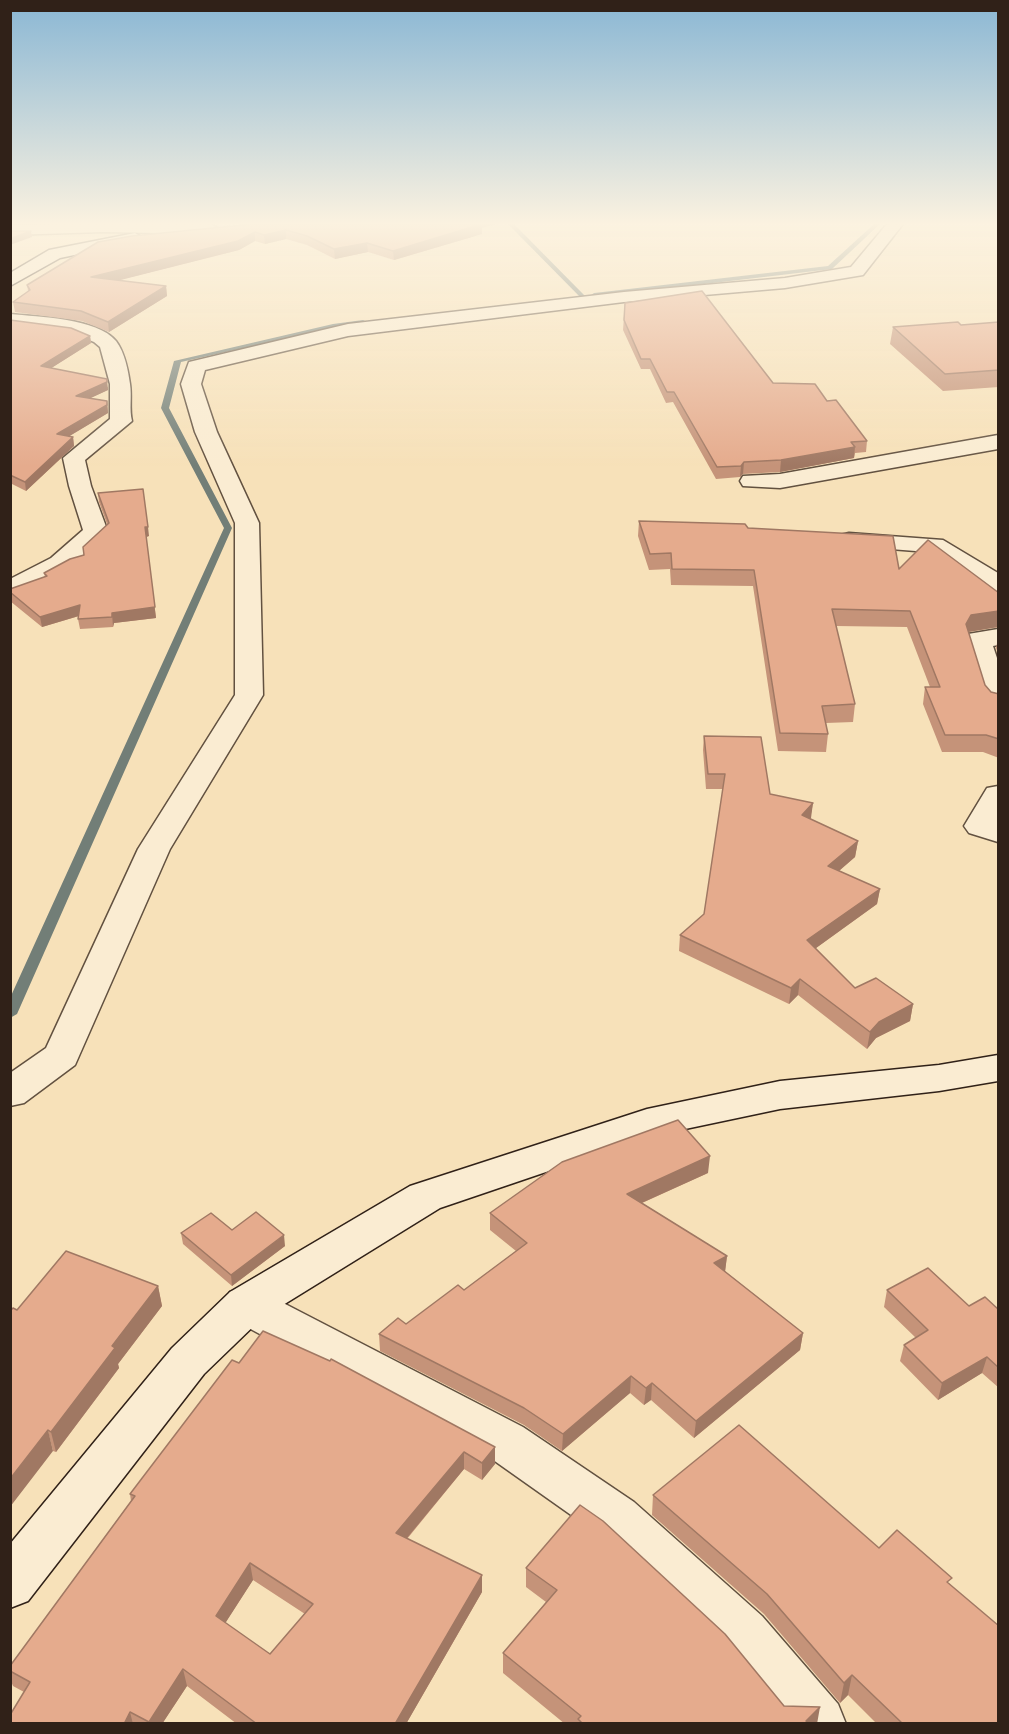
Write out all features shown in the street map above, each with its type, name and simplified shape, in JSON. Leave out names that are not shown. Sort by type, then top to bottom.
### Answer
[{"type":"street","points":[[10,1093],[62,1056],[154,849],[249,695],[247,523],[206,432],[191,384],[196,366],[348,330],[558,305]]},
{"type":"street","points":[[10,319],[53,324],[85,331],[107,342],[112,350],[120,388],[118,404],[121,421],[74,458],[80,486],[96,532],[60,563],[10,589]]},
{"type":"street","points":[[752,481],[780,481],[893,459],[999,442]]},
{"type":"street","points":[[827,539],[934,545],[999,584]]},
{"type":"street","points":[[999,637],[978,640],[999,701]]},
{"type":"street","points":[[999,795],[980,826],[999,832]]},
{"type":"street","points":[[10,1584],[188,1361],[246,1305],[426,1197],[647,1123],[780,1095],[939,1078],[999,1068]]},
{"type":"street","points":[[246,1305],[506,1442],[616,1518],[743,1634],[818,1724]]},
{"type":"building","points":[[35,305],[136,305],[108,322],[81,311]]},
{"type":"building","points":[[625,305],[713,305],[773,383],[815,384],[827,401],[836,400],[867,441],[851,442],[855,447],[781,460],[744,462],[741,466],[717,467],[674,392],[667,392],[650,359],[641,359],[624,320]]},
{"type":"building","points":[[10,320],[71,328],[90,336],[41,366],[107,379],[107,382],[76,396],[107,401],[107,405],[57,434],[73,437],[25,482],[10,475]]},
{"type":"building","points":[[958,322],[961,325],[999,322],[999,370],[945,374],[893,327]]},
{"type":"building","points":[[143,489],[148,527],[145,527],[155,607],[112,613],[112,617],[78,619],[80,605],[40,617],[10,592],[10,589],[47,576],[44,573],[70,559],[84,555],[83,547],[109,523],[98,493]]},
{"type":"building","points":[[639,521],[745,524],[748,528],[893,536],[899,569],[928,540],[999,593],[999,611],[971,615],[966,624],[985,685],[991,692],[999,694],[999,739],[986,735],[945,735],[925,687],[940,687],[910,611],[832,609],[855,704],[822,706],[828,734],[780,733],[754,570],[672,569],[671,553],[650,554]]},
{"type":"building","points":[[704,736],[761,737],[770,794],[813,803],[802,815],[858,841],[828,866],[880,889],[807,940],[855,988],[876,978],[913,1004],[879,1022],[870,1032],[800,979],[791,988],[680,935],[704,914],[725,774],[708,774]]},
{"type":"building","points":[[678,1120],[710,1156],[627,1194],[727,1256],[714,1263],[803,1333],[696,1421],[652,1383],[646,1388],[631,1376],[563,1434],[524,1408],[379,1334],[398,1318],[406,1324],[458,1285],[464,1290],[527,1243],[490,1213],[562,1162]]},
{"type":"building","points":[[256,1212],[284,1235],[231,1275],[181,1233],[211,1213],[232,1230]]},
{"type":"building","points":[[66,1251],[158,1286],[112,1346],[115,1348],[51,1432],[48,1430],[10,1479],[10,1311],[13,1308],[17,1310]]},
{"type":"building","points":[[928,1268],[969,1306],[985,1297],[999,1310],[999,1368],[987,1357],[942,1383],[904,1345],[928,1330],[887,1290]]},
{"type":"building","points":[[263,1331],[330,1361],[331,1359],[495,1447],[482,1463],[464,1452],[396,1533],[482,1575],[395,1724],[257,1724],[183,1669],[149,1722],[130,1712],[124,1724],[10,1724],[10,1715],[30,1682],[10,1671],[10,1666],[135,1496],[130,1494],[232,1360],[239,1363]],"holes":[[[250,1563],[313,1604],[270,1654],[216,1616]]]},
{"type":"building","points":[[739,1425],[879,1548],[897,1530],[952,1578],[947,1582],[999,1626],[999,1722],[997,1724],[903,1724],[852,1675],[844,1683],[767,1594],[653,1495]]},
{"type":"building","points":[[580,1505],[603,1521],[725,1634],[784,1706],[820,1707],[806,1721],[809,1724],[583,1724],[578,1719],[581,1716],[503,1653],[557,1590],[526,1568]]},
{"type":"waterway","points":[[10,1014],[228,528],[165,408],[178,361],[333,326],[363,322]]}]
